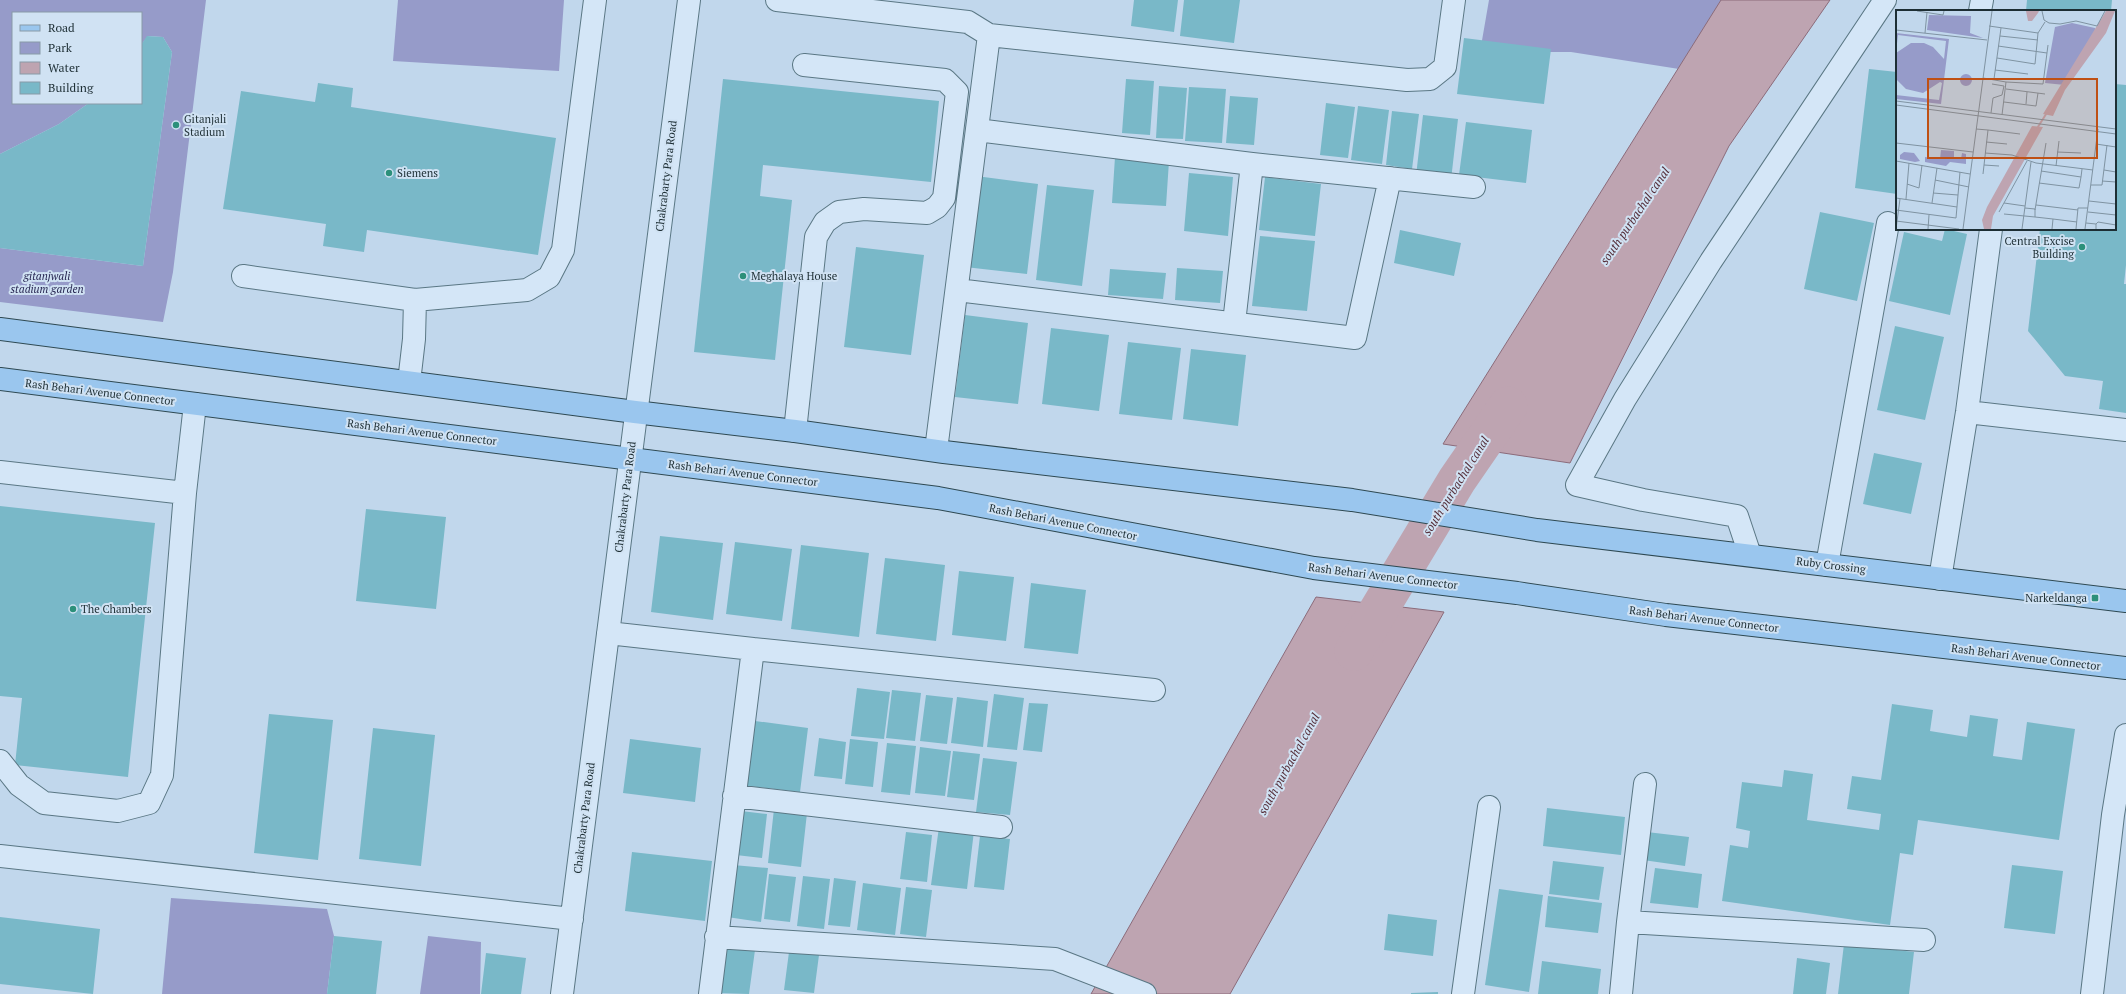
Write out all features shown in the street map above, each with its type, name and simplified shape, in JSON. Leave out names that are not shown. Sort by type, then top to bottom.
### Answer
[{"type":"main road","points":[[0,329],[936,450]]},
{"type":"main road","name":"Rash Behari Avenue Connector","points":[[0,379],[938,498],[1314,568],[1517,593],[1666,615],[2126,668]]},
{"type":"main road","name":"Ruby Crossing","points":[[936,450],[1352,500],[1537,530],[2126,601]]},
{"type":"street","points":[[243,276],[415,300],[526,290],[549,277],[563,250],[595,0]]},
{"type":"street","name":"Chakrabarty Para Road","points":[[562,994],[688,0]]},
{"type":"street","points":[[777,0],[835,4],[968,22],[989,35],[1407,80],[1430,79],[1445,67],[1454,0]]},
{"type":"street","points":[[1750,555],[1737,516],[1643,500],[1577,485],[1626,400],[1711,261],[1885,0]]},
{"type":"street","points":[[1980,10],[1982,0]]},
{"type":"street","points":[[936,450],[989,35]]},
{"type":"street","points":[[795,431],[816,237],[825,222],[840,212],[864,209],[927,213],[937,208],[944,198],[958,92],[945,80],[804,64]]},
{"type":"street","points":[[977,130],[1252,164],[1474,187]]},
{"type":"street","points":[[1234,323],[1252,164]]},
{"type":"street","points":[[957,290],[1355,338],[1390,178]]},
{"type":"street","points":[[1827,565],[1888,223]]},
{"type":"street","points":[[1940,579],[1968,412],[1991,230]]},
{"type":"street","points":[[408,382],[414,339],[415,300]]},
{"type":"street","points":[[0,761],[19,785],[44,803],[118,810],[149,803],[162,775],[184,493],[195,404]]},
{"type":"street","points":[[1968,412],[2126,430]]},
{"type":"street","points":[[0,472],[184,493]]},
{"type":"street","points":[[608,633],[1154,690]]},
{"type":"street","points":[[710,994],[753,649]]},
{"type":"street","points":[[2092,994],[2120,816],[2126,735]]},
{"type":"street","points":[[1621,994],[1628,922],[1645,784]]},
{"type":"street","points":[[734,796],[1001,827]]},
{"type":"street","points":[[1463,994],[1489,807]]},
{"type":"street","points":[[0,856],[572,919]]},
{"type":"street","points":[[1628,922],[1924,940]]},
{"type":"street","points":[[716,937],[1056,959],[1145,994]]},
{"type":"green space","name":"gitanjwali stadium garden","points":[[0,0],[206,0],[173,272],[163,322],[0,302],[0,248],[143,266],[172,52],[163,37],[148,36],[142,44],[142,12],[12,12],[12,104],[88,104],[59,124],[0,154]]},
{"type":"green space","points":[[398,0],[564,0],[559,71],[393,61]]},
{"type":"green space","points":[[1489,0],[1781,0],[1730,77],[1571,52],[1480,52]]},
{"type":"green space","points":[[171,898],[327,909],[334,936],[327,994],[162,994]]},
{"type":"green space","points":[[428,936],[481,942],[480,994],[420,994]]},
{"type":"water","points":[[1721,0],[1830,0],[1729,146],[1570,463],[1443,444]]},
{"type":"water","points":[[1316,597],[1444,612],[1230,994],[1091,994]]},
{"type":"building","points":[[1134,0],[1178,0],[1174,32],[1131,26]]},
{"type":"building","points":[[1184,0],[1240,0],[1234,43],[1180,36]]},
{"type":"building","points":[[2027,0],[2112,0],[2111,10],[2026,10]]},
{"type":"building","points":[[147,36],[163,37],[172,52],[143,266],[0,248],[0,154],[59,124],[88,104],[142,104],[142,44]]},
{"type":"building","points":[[1464,38],[1551,49],[1544,104],[1457,94]]},
{"type":"building","points":[[1869,69],[1896,72],[1896,194],[1855,188]]},
{"type":"building","name":"Meghalaya House","points":[[723,79],[939,101],[931,182],[763,165],[760,196],[792,200],[775,360],[694,352]]},
{"type":"building","points":[[1126,79],[1154,81],[1150,135],[1122,133]]},
{"type":"building","name":"Siemens","points":[[318,83],[353,88],[351,107],[556,138],[538,255],[367,230],[364,252],[323,246],[326,224],[223,209],[241,91],[315,102]]},
{"type":"building","name":"Central Excise Building","points":[[2116,84],[2126,85],[2126,265],[2124,284],[2126,284],[2126,413],[2099,409],[2103,381],[2065,376],[2028,331],[2040,230],[2116,230]]},
{"type":"building","points":[[1159,86],[1187,88],[1183,139],[1156,138]]},
{"type":"building","points":[[1189,87],[1226,89],[1222,143],[1185,141]]},
{"type":"building","points":[[1230,96],[1258,98],[1254,145],[1226,143]]},
{"type":"building","points":[[1326,103],[1355,107],[1348,158],[1320,155]]},
{"type":"building","points":[[1358,106],[1389,110],[1382,164],[1351,160]]},
{"type":"building","points":[[1392,111],[1419,114],[1412,169],[1386,165]]},
{"type":"building","points":[[1423,115],[1458,119],[1451,180],[1416,176]]},
{"type":"building","points":[[1466,122],[1532,130],[1526,183],[1459,175]]},
{"type":"building","points":[[1115,157],[1169,161],[1166,206],[1112,203]]},
{"type":"building","points":[[1189,173],[1233,177],[1228,236],[1184,231]]},
{"type":"building","points":[[976,176],[1038,184],[1027,274],[965,267]]},
{"type":"building","points":[[1265,177],[1321,184],[1315,236],[1259,230]]},
{"type":"building","points":[[1047,185],[1094,190],[1082,286],[1036,280]]},
{"type":"building","points":[[1820,212],[1874,223],[1857,301],[1804,289]]},
{"type":"building","points":[[1400,230],[1461,243],[1454,276],[1394,263]]},
{"type":"building","points":[[1945,230],[1967,234],[1950,315],[1889,301],[1904,232],[1942,241]]},
{"type":"building","points":[[1260,236],[1315,241],[1307,311],[1252,306]]},
{"type":"building","points":[[856,247],[924,255],[911,355],[844,347]]},
{"type":"building","points":[[1177,268],[1223,271],[1220,303],[1175,300]]},
{"type":"building","points":[[1110,269],[1166,273],[1163,299],[1108,295]]},
{"type":"building","points":[[965,315],[1028,323],[1018,404],[955,397]]},
{"type":"building","points":[[1895,326],[1944,337],[1925,420],[1877,410]]},
{"type":"building","points":[[1051,328],[1109,335],[1099,411],[1042,404]]},
{"type":"building","points":[[1128,342],[1181,348],[1172,420],[1119,414]]},
{"type":"building","points":[[1191,349],[1246,355],[1238,426],[1183,419]]},
{"type":"building","points":[[1874,453],[1922,463],[1911,514],[1863,504]]},
{"type":"building","name":"The Chambers","points":[[0,506],[155,523],[128,777],[15,765],[22,698],[0,696]]},
{"type":"building","points":[[366,509],[446,517],[436,609],[356,601]]},
{"type":"building","points":[[660,536],[723,543],[713,620],[651,612]]},
{"type":"building","points":[[735,542],[792,549],[782,621],[726,614]]},
{"type":"building","points":[[801,545],[869,553],[859,637],[791,629]]},
{"type":"building","points":[[885,558],[945,565],[936,641],[876,634]]},
{"type":"building","points":[[959,571],[1014,577],[1006,641],[952,635]]},
{"type":"building","points":[[1031,583],[1086,590],[1078,654],[1024,648]]},
{"type":"building","points":[[857,688],[890,692],[884,739],[851,736]]},
{"type":"building","points":[[892,690],[921,693],[915,741],[886,738]]},
{"type":"building","points":[[994,694],[1024,698],[1017,750],[987,747]]},
{"type":"building","points":[[926,695],[953,698],[947,744],[920,741]]},
{"type":"building","points":[[957,697],[988,701],[983,747],[951,743]]},
{"type":"building","points":[[1029,703],[1048,704],[1042,752],[1023,750]]},
{"type":"building","points":[[1892,704],[1933,710],[1930,731],[1967,737],[1970,715],[1998,719],[1993,756],[2022,760],[2027,722],[2075,729],[2059,840],[1918,820],[1913,855],[1900,853],[1890,925],[1722,901],[1730,845],[1748,848],[1750,831],[1736,828],[1742,782],[1782,787],[1784,770],[1813,774],[1807,820],[1879,830],[1881,814],[1847,809],[1852,776],[1881,780]]},
{"type":"building","points":[[269,714],[333,720],[318,860],[254,853]]},
{"type":"building","points":[[748,720],[808,728],[800,792],[740,785]]},
{"type":"building","points":[[373,728],[435,735],[421,866],[359,859]]},
{"type":"building","points":[[819,738],[846,742],[842,779],[814,776]]},
{"type":"building","points":[[630,739],[701,748],[695,802],[623,793]]},
{"type":"building","points":[[850,739],[878,742],[873,787],[845,784]]},
{"type":"building","points":[[887,743],[916,746],[910,795],[881,792]]},
{"type":"building","points":[[920,747],[951,751],[945,796],[915,793]]},
{"type":"building","points":[[953,751],[980,754],[974,800],[947,797]]},
{"type":"building","points":[[983,758],[1017,762],[1010,815],[976,812]]},
{"type":"building","points":[[1547,808],[1625,817],[1621,855],[1543,846]]},
{"type":"building","points":[[774,809],[807,813],[801,867],[768,863]]},
{"type":"building","points":[[741,811],[767,814],[762,858],[736,855]]},
{"type":"building","points":[[939,827],[974,831],[967,889],[931,885]]},
{"type":"building","points":[[906,832],[932,835],[927,882],[900,879]]},
{"type":"building","points":[[1647,832],[1689,837],[1685,866],[1643,860]]},
{"type":"building","points":[[980,836],[1010,839],[1004,890],[974,887]]},
{"type":"building","points":[[632,852],[712,861],[705,921],[625,911]]},
{"type":"building","points":[[1553,861],[1604,867],[1599,900],[1549,894]]},
{"type":"building","points":[[733,865],[768,868],[761,922],[727,917]]},
{"type":"building","points":[[2012,865],[2063,871],[2055,934],[2004,928]]},
{"type":"building","points":[[1655,868],[1702,874],[1698,908],[1650,903]]},
{"type":"building","points":[[769,874],[796,877],[790,922],[764,919]]},
{"type":"building","points":[[803,876],[830,879],[824,929],[797,926]]},
{"type":"building","points":[[834,878],[856,881],[850,927],[828,925]]},
{"type":"building","points":[[863,883],[901,888],[895,935],[857,930]]},
{"type":"building","points":[[906,887],[932,890],[926,937],[900,934]]},
{"type":"building","points":[[1499,889],[1543,895],[1529,992],[1485,985]]},
{"type":"building","points":[[1548,896],[1602,903],[1598,933],[1545,927]]},
{"type":"building","points":[[1388,914],[1437,920],[1433,956],[1384,950]]},
{"type":"building","points":[[0,917],[100,929],[93,994],[0,984]]},
{"type":"building","points":[[334,936],[382,941],[376,994],[327,994]]},
{"type":"building","points":[[1844,944],[1914,952],[1909,994],[1838,994]]},
{"type":"building","points":[[723,947],[755,950],[749,994],[717,993]]},
{"type":"building","points":[[789,952],[819,955],[814,993],[784,990]]},
{"type":"building","points":[[486,953],[526,958],[521,994],[481,994]]},
{"type":"building","points":[[1797,958],[1830,963],[1826,994],[1793,994]]},
{"type":"building","points":[[1542,961],[1601,969],[1598,994],[1538,994]]},
{"type":"building","points":[[1438,992],[1438,994],[1411,994],[1411,993]]},
{"type":"waterway","name":"south purbachal canal","points":[[1354,651],[1457,480],[1508,406]]},
{"type":"place","name":"Gitanjali Stadium","points":[[176,125]]},
{"type":"place","name":"Siemens","points":[[389,173]]},
{"type":"place","name":"Central Excise Building","points":[[2082,247]]},
{"type":"place","name":"Meghalaya House","points":[[743,276]]},
{"type":"place","name":"Narkeldanga","points":[[2095,598]]},
{"type":"place","name":"The Chambers","points":[[73,609]]}]
